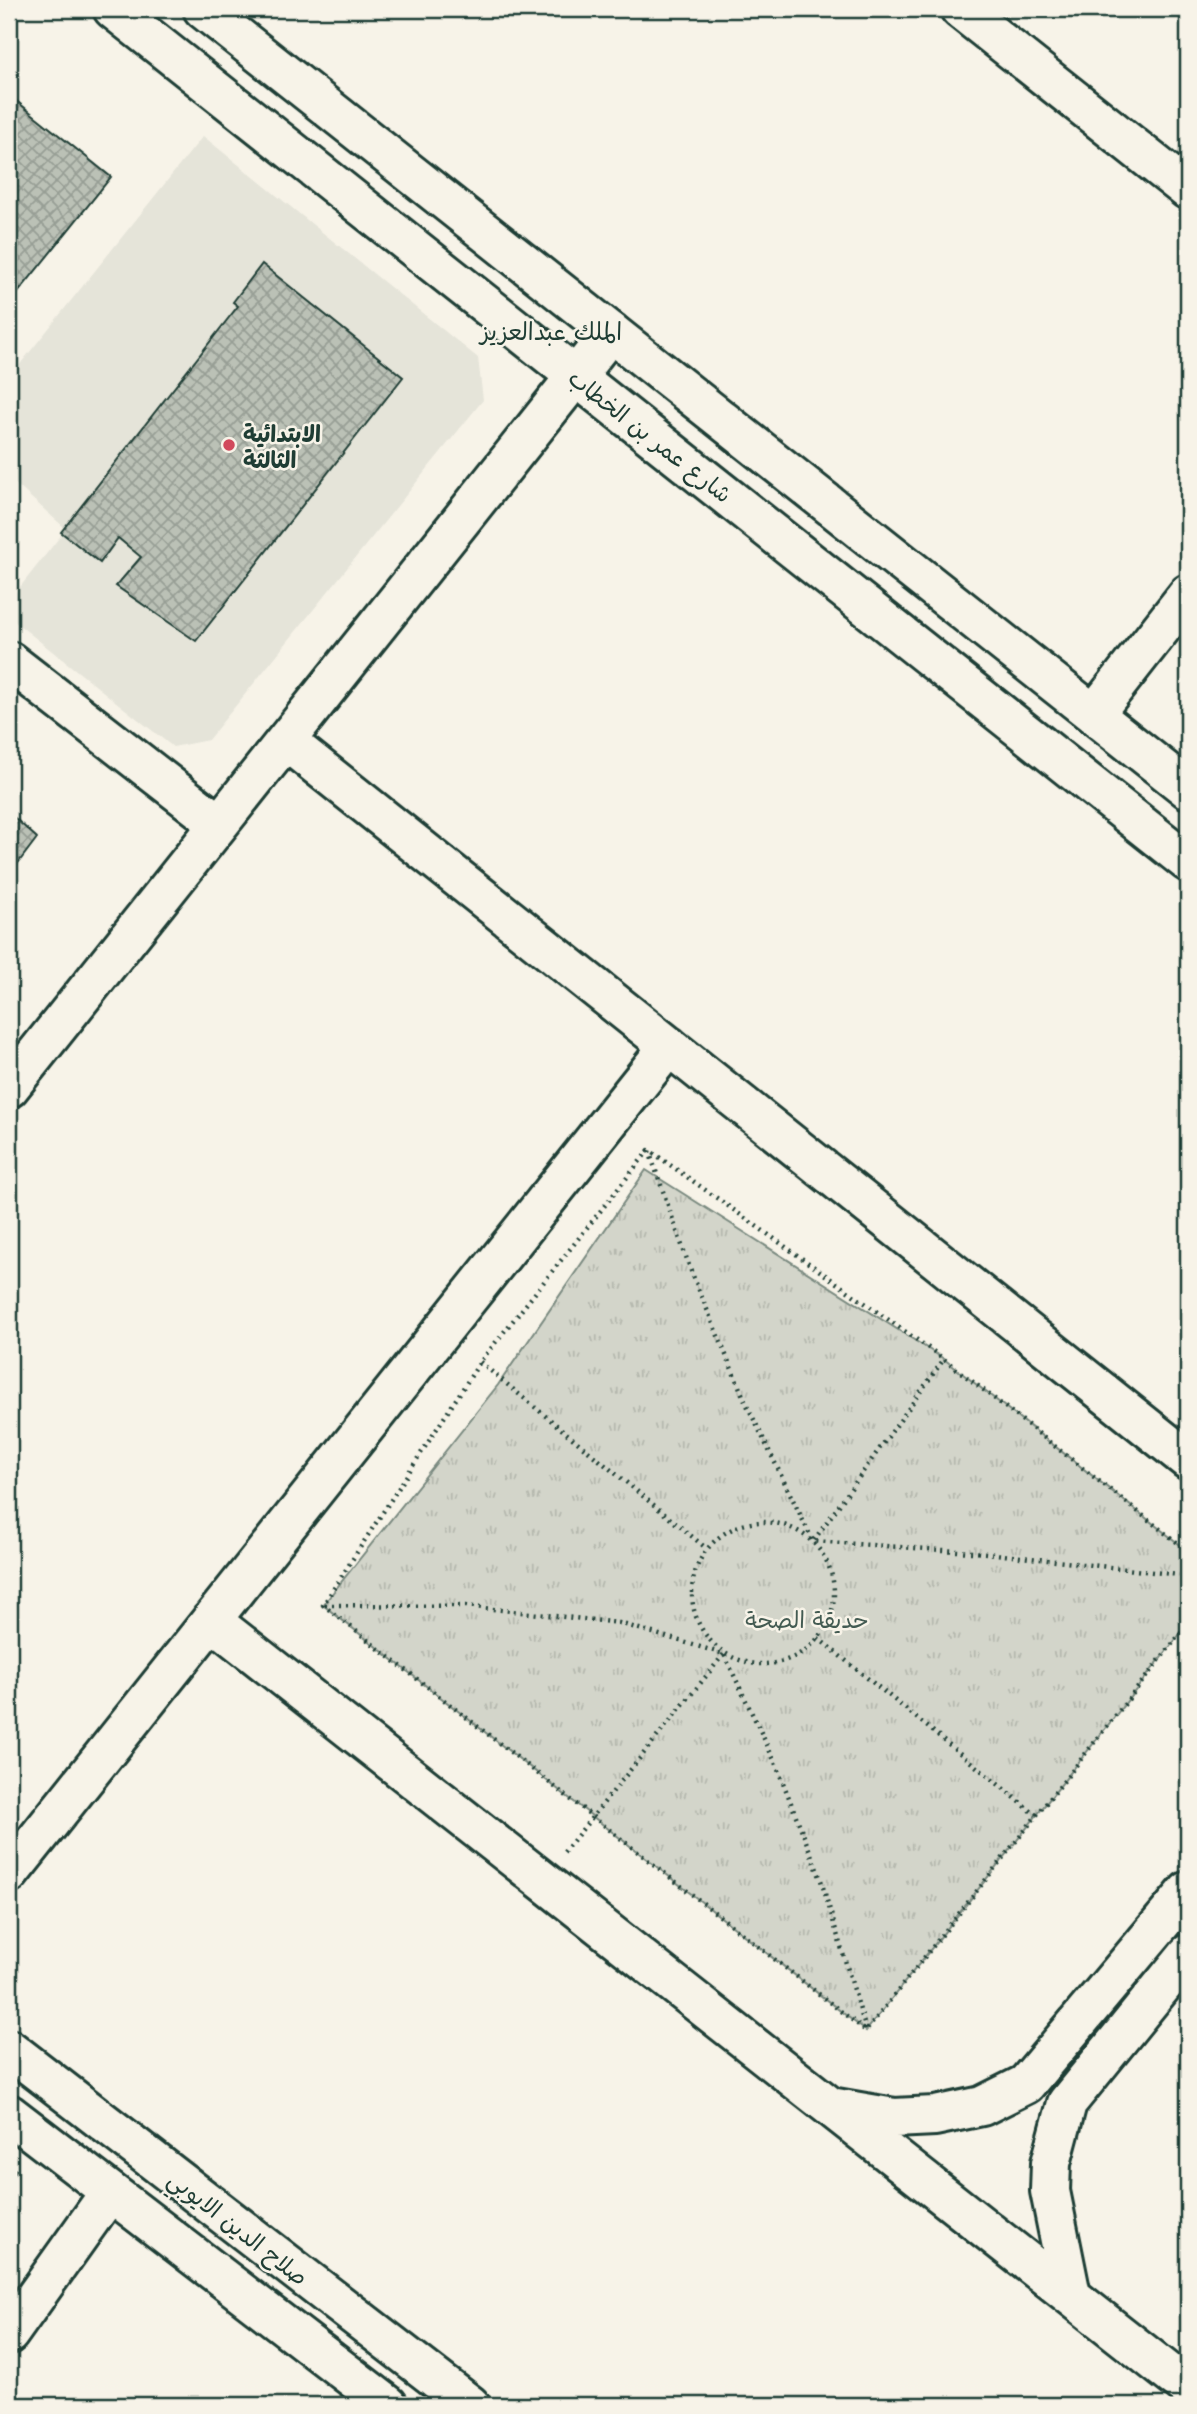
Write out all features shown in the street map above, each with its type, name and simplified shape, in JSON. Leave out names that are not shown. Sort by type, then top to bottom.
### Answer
[{"type":"street","name":"شارع عمر بن الخطاب","points":[[113,9],[1188,862]]},
{"type":"street","points":[[203,9],[1188,789]]},
{"type":"street","points":[[960,9],[1188,190]]},
{"type":"street","points":[[9,1088],[611,332]]},
{"type":"street","points":[[1094,714],[1188,594]]},
{"type":"street","points":[[9,661],[219,824]]},
{"type":"street","points":[[286,741],[1188,1460]]},
{"type":"street","points":[[9,1874],[669,1046]]},
{"type":"street","points":[[211,1620],[1188,2388]]},
{"type":"street","points":[[831,2107],[894,2118],[935,2116],[982,2106],[1026,2084],[1188,1891]]},
{"type":"street","points":[[1071,2295],[1050,2191],[1051,2163],[1067,2103],[1188,1954]]},
{"type":"street","name":"صلاح الدين الايوبي","points":[[9,2049],[470,2405]]},
{"type":"street","points":[[9,2114],[388,2405]]},
{"type":"street","points":[[9,2334],[110,2192]]},
{"type":"path","points":[[649,1150],[944,1359],[1188,1551]]},
{"type":"path","points":[[323,1605],[480,1362],[649,1150]]},
{"type":"path","points":[[323,1605],[466,1606],[619,1623],[747,1663],[771,1665],[793,1658],[827,1627],[834,1604],[834,1581],[827,1559],[813,1541],[741,1391],[691,1270],[649,1150]]},
{"type":"path","points":[[813,1541],[944,1359]]},
{"type":"path","points":[[480,1362],[706,1548]]},
{"type":"path","points":[[866,2031],[820,1877],[775,1762],[724,1654],[706,1638],[694,1617],[692,1581],[706,1548],[725,1532],[747,1523],[771,1521],[794,1528],[813,1541],[986,1553],[1188,1576]]},
{"type":"path","points":[[323,1605],[866,2031]]},
{"type":"path","points":[[866,2031],[1188,1624]]},
{"type":"path","points":[[818,1638],[1036,1815]]},
{"type":"path","points":[[593,1816],[724,1654]]},
{"type":"shaded area","name":"الابتدائية الثالثة","points":[[203,136],[478,358],[483,400],[208,740],[173,747],[9,617],[9,601],[66,529],[9,478],[9,378]]},
{"type":"green space","name":"حديقة الصحة","points":[[646,1170],[944,1359],[1188,1551],[1188,1624],[866,2031],[323,1605],[498,1385]]},
{"type":"building","points":[[9,95],[111,177],[9,304]]},
{"type":"building","points":[[262,264],[403,377],[196,641],[116,586],[141,557],[118,538],[100,563],[61,532],[238,306],[233,302]]},
{"type":"building","points":[[9,813],[37,838],[9,875]]},
{"type":"building","points":[[9,2166],[16,2170],[9,2183]]},
{"type":"place","name":"الابتدائية الثالثة","points":[[229,445]]},
{"type":"district","name":"الملك عبدالعزيز","points":[[551,330]]}]
